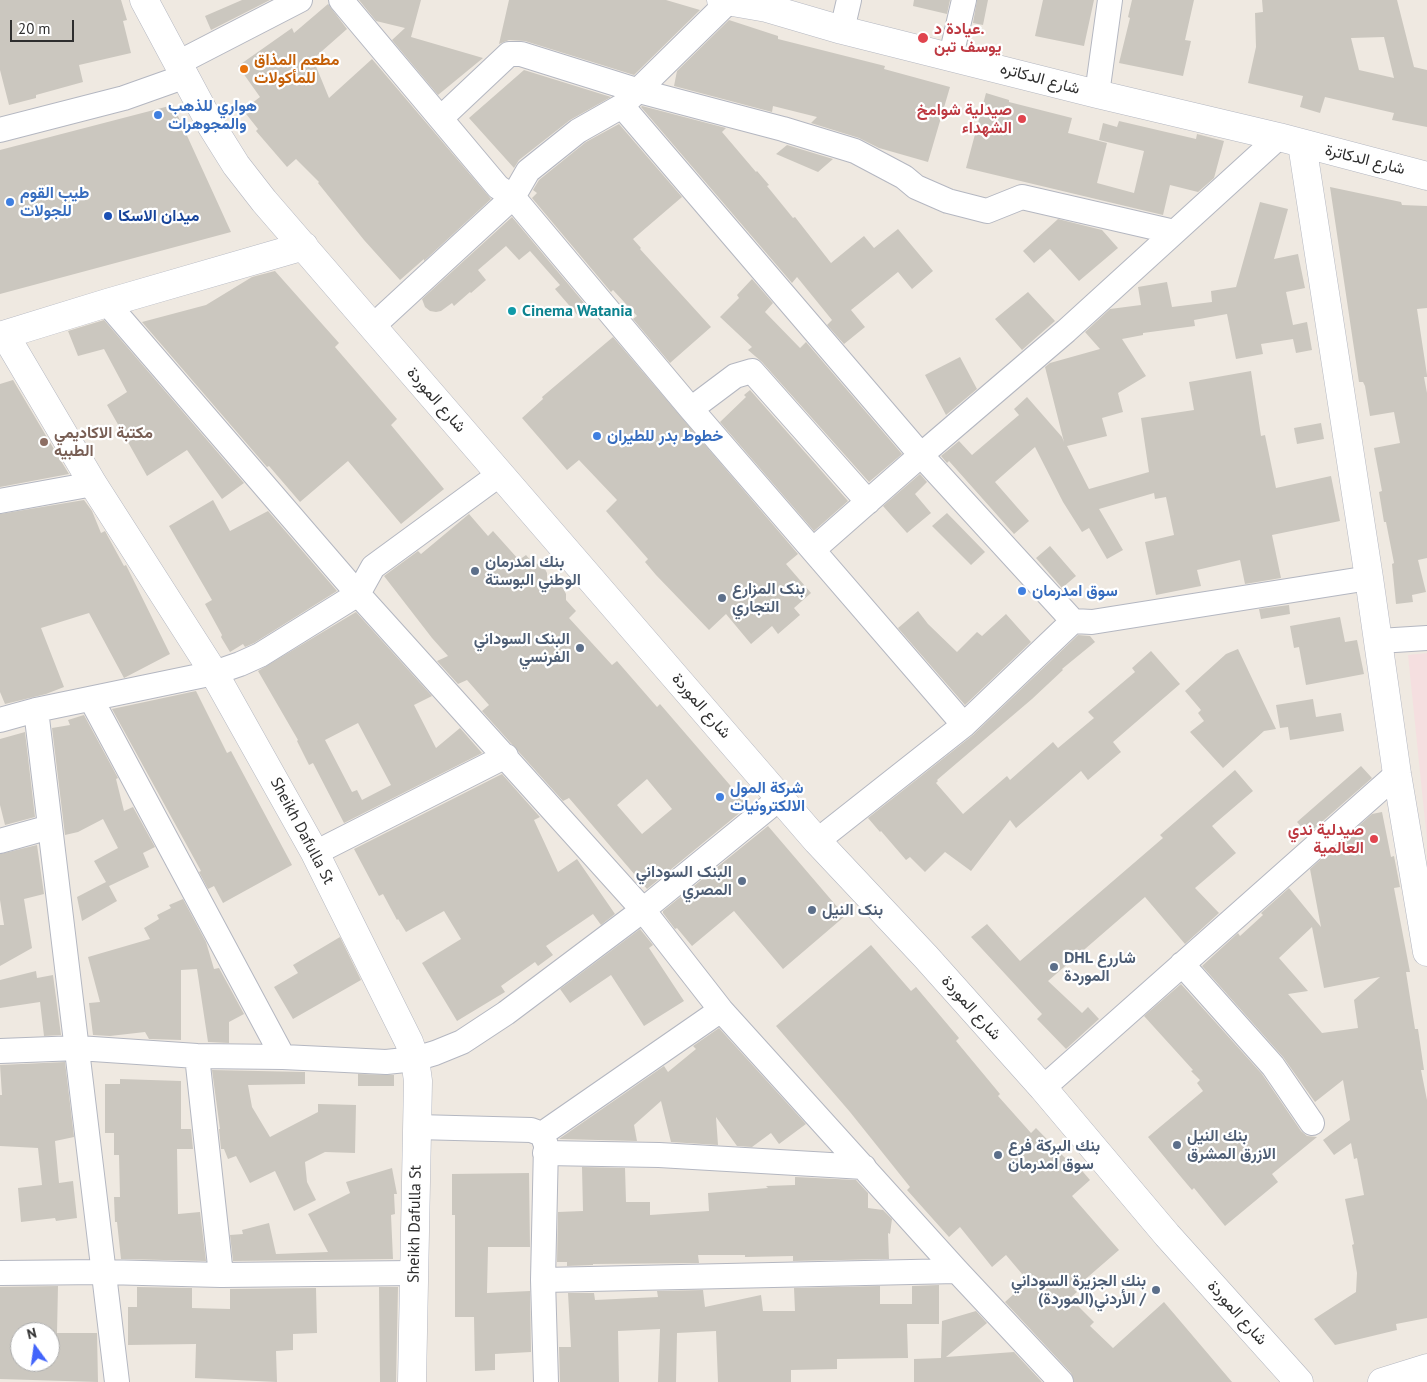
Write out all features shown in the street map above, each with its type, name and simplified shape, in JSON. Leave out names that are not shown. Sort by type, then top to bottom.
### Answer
[{"type":"street","name":"شارع الموردة","points":[[144,0],[211,125],[236,165],[264,201],[817,841],[926,957],[1042,1088],[1167,1235],[1299,1382]]},
{"type":"street","points":[[0,130],[124,98],[182,70],[300,0]]},
{"type":"street","points":[[341,0],[498,187],[513,197],[691,409],[814,549],[964,725]]},
{"type":"street","points":[[842,30],[849,0]]},
{"type":"street","points":[[951,56],[964,0]]},
{"type":"street","points":[[1097,94],[1110,0]]},
{"type":"street","points":[[372,327],[513,197],[528,171],[578,131],[631,99],[724,1]]},
{"type":"street","name":"شارع الدكاتره","points":[[724,1],[768,4],[842,30],[1290,140]]},
{"type":"street","points":[[441,118],[509,54],[520,54],[631,99],[783,129],[855,151],[904,177],[916,186],[948,201],[987,211],[1022,197],[1174,232]]},
{"type":"street","points":[[631,99],[921,455],[1073,621],[1092,622],[1369,578]]},
{"type":"street","points":[[814,549],[1066,332],[1174,232],[1290,140],[1369,578],[1397,774],[1427,952]]},
{"type":"street","name":"شارع الدكاترة","points":[[1290,140],[1427,176]]},
{"type":"street","points":[[2,335],[107,302],[304,246]]},
{"type":"street","points":[[107,302],[358,594],[644,910],[721,1010],[957,1271],[1061,1382]]},
{"type":"street","name":"Sheikh Dafulla St","points":[[2,335],[214,673],[315,853],[410,1042],[418,1081],[412,1382]]},
{"type":"street","points":[[691,409],[735,376],[752,371],[868,502]]},
{"type":"street","points":[[0,720],[36,710],[214,673],[260,655],[358,594],[373,567],[500,474]]},
{"type":"street","points":[[0,500],[94,484]]},
{"type":"street","points":[[817,841],[964,725],[1073,621]]},
{"type":"street","points":[[1379,641],[1427,638]]},
{"type":"street","points":[[91,699],[283,1057]]},
{"type":"street","points":[[36,710],[117,1382]]},
{"type":"street","points":[[315,853],[506,756]]},
{"type":"street","points":[[1042,1088],[1397,774]]},
{"type":"street","points":[[0,1051],[78,1048],[197,1056],[283,1057],[386,1062],[415,1060],[462,1042],[506,1013],[644,910],[780,798]]},
{"type":"street","points":[[0,841],[50,827]]},
{"type":"street","points":[[1182,964],[1273,1066],[1312,1123]]},
{"type":"street","points":[[544,1144],[721,1010]]},
{"type":"street","points":[[197,1056],[221,1275]]},
{"type":"street","points":[[417,1127],[531,1130],[544,1144],[659,1155],[864,1167]]},
{"type":"street","points":[[544,1144],[543,1280],[546,1382]]},
{"type":"street","points":[[543,1280],[957,1271]]},
{"type":"street","points":[[0,1273],[104,1272],[221,1275],[414,1273]]},
{"type":"street","points":[[1382,1382],[1427,1368]]},
{"type":"shaded area","points":[[1427,653],[1427,840],[1408,655]]},
{"type":"building","points":[[0,0],[121,0],[127,20],[123,21],[131,53],[79,65],[83,82],[36,95],[36,98],[9,105],[0,70]]},
{"type":"building","points":[[242,0],[270,0],[211,30],[205,16]]},
{"type":"building","points":[[359,0],[421,0],[411,37],[483,58],[438,95],[392,40],[405,28],[376,21]]},
{"type":"building","points":[[509,0],[666,0],[700,10],[634,75],[525,41],[509,40],[499,44]]},
{"type":"building","points":[[914,0],[950,0],[947,14],[913,6]]},
{"type":"building","points":[[977,0],[988,0],[983,25],[973,23]]},
{"type":"building","points":[[1043,0],[1094,0],[1084,46],[1035,36]]},
{"type":"building","points":[[1132,0],[1194,0],[1185,40],[1191,41],[1183,76],[1119,63],[1130,18],[1128,17]]},
{"type":"building","points":[[1262,0],[1397,0],[1414,67],[1427,70],[1427,127],[1392,120],[1394,113],[1325,97],[1320,113],[1300,107],[1303,96],[1248,83],[1256,47],[1255,13],[1263,12]],"holes":[[[1384,37],[1394,78],[1359,70],[1351,38]]]},
{"type":"building","points":[[328,4],[347,29],[313,59],[329,98],[372,59],[491,199],[424,261],[424,259],[400,280],[364,240],[319,182],[296,159],[287,167],[256,131],[258,129],[243,110],[260,97],[238,66],[292,28],[294,33]]},
{"type":"building","points":[[729,20],[778,36],[778,39],[885,66],[884,69],[950,87],[928,162],[879,148],[859,138],[811,123],[817,117],[773,106],[772,112],[674,86],[677,71]]},
{"type":"building","points":[[524,70],[611,97],[570,120],[519,160],[514,168],[469,118]]},
{"type":"building","points":[[986,93],[1009,100],[1009,102],[1072,118],[1068,133],[1107,143],[1097,183],[1134,193],[1144,151],[1099,140],[1103,123],[1117,127],[1119,121],[1196,139],[1197,134],[1224,141],[1214,178],[1198,192],[1170,185],[1163,215],[966,168]]},
{"type":"building","points":[[173,105],[231,232],[0,294],[0,150]]},
{"type":"building","points":[[642,106],[726,128],[722,132],[769,185],[767,186],[793,218],[795,217],[831,263],[864,236],[874,248],[898,229],[933,271],[912,289],[898,272],[851,310],[865,327],[844,344],[827,325],[832,320],[797,277],[792,283]]},
{"type":"building","points":[[619,124],[682,197],[633,239],[711,327],[670,363],[633,319],[637,316],[613,290],[611,292],[532,198],[537,193],[533,190],[539,180],[586,142]]},
{"type":"building","points":[[787,145],[833,159],[818,172],[776,154]]},
{"type":"building","points":[[1330,187],[1401,202],[1402,205],[1427,206],[1427,308],[1417,309],[1427,375],[1427,377],[1424,377],[1427,393],[1427,558],[1418,560],[1426,592],[1412,595],[1413,602],[1396,604],[1392,564],[1394,563],[1386,522],[1384,522],[1379,492],[1382,491],[1374,448],[1400,443],[1394,412],[1370,416],[1365,386],[1363,382],[1359,382]]},
{"type":"building","points":[[1260,202],[1288,209],[1274,259],[1298,254],[1305,288],[1286,292],[1293,325],[1307,322],[1312,350],[1296,353],[1293,339],[1261,344],[1263,354],[1236,359],[1227,314],[1194,320],[1195,326],[1143,333],[1143,335],[1122,339],[1146,376],[1118,393],[1123,412],[1102,418],[1107,436],[1067,446],[1089,489],[1149,472],[1141,418],[1194,410],[1189,382],[1251,371],[1261,436],[1265,435],[1276,488],[1331,476],[1340,521],[1272,535],[1281,578],[1245,584],[1240,560],[1197,570],[1201,586],[1156,595],[1145,542],[1174,535],[1166,497],[1155,499],[1154,493],[1099,509],[1123,550],[1107,559],[1089,528],[1082,532],[1063,502],[1035,447],[995,482],[1029,521],[1014,534],[949,461],[947,463],[941,456],[959,441],[972,455],[1019,415],[1014,409],[1027,397],[1062,437],[1064,442],[1045,367],[1050,363],[1100,349],[1085,332],[1110,309],[1141,305],[1138,287],[1167,282],[1172,307],[1212,302],[1211,291],[1236,287]]},
{"type":"building","points":[[512,217],[590,310],[580,318],[555,289],[560,285],[530,251],[519,260],[506,246],[478,270],[486,280],[454,306],[452,303],[441,311],[436,312],[430,311],[425,307],[422,299]]},
{"type":"building","points":[[1058,219],[1102,230],[1118,248],[1079,281],[1050,249],[1034,263],[1023,251]]},
{"type":"building","points":[[275,271],[339,343],[335,347],[397,419],[391,425],[444,489],[401,524],[348,461],[300,502],[269,466],[267,467],[142,322],[206,305],[252,277]]},
{"type":"building","points":[[752,279],[773,303],[765,312],[800,348],[806,342],[902,454],[869,482],[762,362],[748,350],[752,347],[720,317],[739,298],[737,295]]},
{"type":"building","points":[[1028,292],[1055,321],[1022,350],[995,319]]},
{"type":"building","points":[[104,320],[244,483],[222,499],[187,450],[147,476],[107,405],[127,392],[104,349],[78,356],[68,331]]},
{"type":"building","points":[[613,337],[798,554],[786,564],[811,593],[794,608],[800,615],[778,634],[772,626],[751,644],[726,614],[709,630],[656,575],[645,562],[648,559],[606,511],[617,500],[579,460],[567,470],[522,418],[543,399],[542,397]]},
{"type":"building","points":[[960,357],[977,389],[946,415],[925,375]]},
{"type":"building","points":[[13,380],[69,474],[0,487],[0,384]]},
{"type":"building","points":[[750,390],[848,501],[814,531],[720,422],[746,397],[744,395]]},
{"type":"building","points":[[1321,423],[1324,439],[1297,444],[1294,428]]},
{"type":"building","points":[[920,474],[927,482],[915,494],[931,513],[907,533],[883,506]]},
{"type":"building","points":[[84,500],[92,511],[101,533],[105,531],[124,566],[126,565],[170,654],[124,678],[89,613],[41,628],[64,687],[46,694],[5,704],[0,692],[0,514]]},
{"type":"building","points":[[213,500],[230,531],[268,511],[337,591],[254,643],[245,647],[243,644],[230,652],[205,604],[212,600],[169,526]]},
{"type":"building","points":[[947,513],[985,552],[971,565],[932,526]]},
{"type":"building","points":[[469,514],[488,536],[493,531],[519,560],[526,555],[533,563],[544,567],[547,573],[547,583],[563,588],[566,600],[576,611],[569,618],[612,665],[617,661],[657,707],[660,704],[748,806],[647,889],[569,798],[563,801],[482,711],[489,705],[467,680],[458,684],[437,661],[448,656],[384,576],[418,551],[421,554]],"holes":[[[647,779],[672,809],[642,834],[617,805]]]},
{"type":"building","points":[[1050,546],[1076,576],[1062,588],[1036,558]]},
{"type":"building","points":[[1289,605],[1290,614],[1261,619],[1259,609]]},
{"type":"building","points":[[918,611],[928,624],[957,652],[977,632],[982,636],[1006,614],[1031,642],[965,705],[898,628]]},
{"type":"building","points":[[356,612],[432,696],[414,705],[436,748],[460,728],[482,753],[344,823],[313,763],[309,765],[298,740],[258,671]],"holes":[[[358,723],[391,785],[362,800],[357,790],[352,792],[325,740]]]},
{"type":"building","points":[[1340,617],[1345,642],[1357,640],[1364,674],[1306,685],[1299,647],[1294,648],[1290,626]]},
{"type":"building","points":[[1078,635],[1090,636],[1095,642],[937,780],[936,783],[963,814],[1007,776],[1010,780],[1053,742],[1058,748],[1094,718],[1088,712],[1135,672],[1132,668],[1151,651],[1180,684],[1113,742],[1121,752],[1088,780],[1081,771],[1016,828],[1010,820],[971,871],[945,852],[925,872],[910,857],[906,860],[868,818],[973,735]]},
{"type":"building","points":[[1238,649],[1276,729],[1264,731],[1223,768],[1190,732],[1204,721],[1198,713],[1201,710],[1185,691],[1226,654]]},
{"type":"building","points":[[196,691],[227,753],[231,751],[292,865],[223,903],[214,886],[208,889],[199,872],[201,871],[112,709]]},
{"type":"building","points":[[1313,699],[1316,717],[1341,713],[1344,731],[1290,740],[1288,727],[1280,728],[1276,705]]},
{"type":"building","points":[[84,715],[118,778],[116,779],[124,811],[133,807],[155,847],[143,853],[149,867],[109,886],[117,901],[82,921],[77,897],[106,882],[94,861],[118,848],[103,819],[78,832],[65,835],[52,728],[70,725],[68,720]]},
{"type":"building","points":[[25,732],[35,817],[5,825],[0,805],[0,739]]},
{"type":"building","points":[[1361,766],[1372,778],[1308,834],[1297,822]]},
{"type":"building","points":[[1235,770],[1253,791],[1212,826],[1236,853],[1195,888],[1219,913],[1185,944],[1145,897],[1048,981],[1082,1013],[1088,1007],[1099,1019],[1066,1049],[1037,1019],[1042,1014],[971,937],[987,924],[1020,961],[1163,838],[1160,835]]},
{"type":"building","points":[[502,774],[540,817],[534,820],[558,872],[577,859],[615,914],[601,925],[593,914],[546,946],[553,955],[538,966],[535,962],[501,986],[505,992],[457,1021],[422,963],[461,939],[444,911],[406,932],[383,894],[379,896],[354,849]]},
{"type":"building","points":[[1382,812],[1391,857],[1394,856],[1400,887],[1394,888],[1410,972],[1406,972],[1415,1029],[1418,1029],[1424,1070],[1421,1070],[1427,1100],[1427,1318],[1396,1324],[1397,1330],[1335,1345],[1314,1319],[1356,1292],[1357,1273],[1352,1245],[1354,1244],[1345,1199],[1364,1195],[1357,1158],[1354,1159],[1351,1143],[1334,1155],[1323,1140],[1350,1120],[1343,1080],[1315,1102],[1283,1057],[1202,966],[1238,933],[1240,936],[1263,915],[1261,913],[1289,888],[1321,927],[1310,869],[1372,814]],"holes":[[[1312,927],[1324,988],[1380,977],[1354,1000],[1358,1028],[1322,1033],[1288,994],[1308,991],[1279,958]]]},
{"type":"building","points":[[768,826],[845,916],[783,969],[734,911],[692,946],[677,928],[675,929],[663,913],[663,911]]},
{"type":"building","points":[[37,845],[44,894],[24,899],[32,948],[0,966],[0,925],[4,925],[0,900],[0,854]]},
{"type":"building","points":[[183,899],[206,942],[214,969],[219,968],[244,1014],[229,1022],[229,1043],[208,1042],[197,969],[181,970],[181,1040],[149,1039],[145,1032],[110,1036],[93,1035],[89,1003],[100,1002],[88,957],[150,939],[144,928],[159,919],[157,915],[171,908],[169,905]]},
{"type":"building","points":[[640,929],[653,945],[649,948],[684,1001],[644,1026],[611,975],[570,1003],[560,989]]},
{"type":"building","points":[[340,937],[361,980],[293,1019],[274,987],[298,973],[293,965]]},
{"type":"building","points":[[871,945],[911,991],[916,987],[959,1038],[956,1041],[1000,1094],[998,1096],[1031,1133],[1036,1128],[1068,1161],[1071,1158],[1090,1180],[1072,1196],[1119,1250],[1074,1289],[1077,1292],[1070,1298],[1094,1322],[1090,1326],[1113,1348],[1164,1302],[1232,1382],[1074,1382],[1071,1373],[1005,1302],[1028,1281],[1006,1255],[992,1267],[960,1227],[949,1237],[907,1190],[910,1187],[850,1112],[776,1026]]},
{"type":"building","points":[[36,971],[37,978],[53,975],[61,1035],[44,1036],[40,1002],[0,1008],[0,980]]},
{"type":"building","points":[[1181,984],[1262,1074],[1301,1131],[1307,1136],[1317,1137],[1272,1174],[1278,1182],[1225,1226],[1148,1137],[1203,1091],[1197,1083],[1200,1080],[1191,1071],[1193,1070],[1144,1016]]},
{"type":"building","points":[[719,1028],[806,1124],[779,1144],[771,1133],[752,1147],[737,1146],[716,1117],[718,1145],[671,1142],[661,1101],[634,1125],[637,1141],[559,1139],[664,1066],[668,1072],[696,1049],[693,1046]]},
{"type":"building","points":[[65,1062],[74,1137],[55,1141],[59,1183],[73,1181],[77,1218],[56,1221],[55,1218],[21,1222],[18,1188],[42,1185],[38,1148],[0,1146],[0,1095],[2,1095],[0,1065]]},
{"type":"building","points":[[212,1070],[305,1072],[305,1084],[248,1085],[252,1107],[270,1137],[318,1112],[318,1104],[356,1105],[355,1153],[325,1152],[305,1162],[307,1182],[316,1200],[294,1211],[275,1171],[250,1183],[236,1156],[228,1159],[224,1149],[221,1149]]},
{"type":"building","points":[[358,1074],[394,1075],[394,1086],[358,1086]]},
{"type":"building","points":[[120,1079],[181,1081],[181,1129],[191,1129],[193,1149],[177,1149],[178,1214],[200,1212],[206,1261],[121,1259],[117,1222],[115,1222],[114,1197],[120,1197],[119,1155],[114,1155],[114,1133],[105,1133],[105,1084],[120,1084]]},
{"type":"building","points":[[582,1167],[625,1168],[626,1202],[650,1202],[650,1215],[709,1211],[708,1193],[768,1188],[766,1186],[795,1185],[795,1177],[856,1180],[868,1193],[868,1208],[883,1210],[892,1219],[890,1234],[888,1233],[889,1259],[793,1261],[793,1256],[745,1257],[745,1255],[698,1255],[699,1263],[567,1266],[567,1262],[557,1262],[558,1212],[583,1211]]},
{"type":"building","points":[[392,1168],[397,1194],[394,1194],[395,1214],[391,1215],[393,1259],[233,1261],[230,1235],[243,1234],[242,1230],[269,1223],[276,1254],[328,1252],[308,1214],[350,1193],[346,1182]]},
{"type":"building","points":[[529,1173],[530,1247],[488,1247],[487,1293],[530,1291],[531,1352],[495,1354],[495,1370],[475,1371],[474,1317],[455,1317],[455,1215],[452,1215],[452,1174]]},
{"type":"building","points":[[939,1285],[939,1324],[907,1324],[908,1358],[837,1359],[837,1369],[791,1370],[791,1382],[718,1382],[716,1331],[677,1333],[676,1382],[658,1382],[660,1329],[618,1331],[619,1382],[560,1382],[559,1347],[571,1347],[568,1293],[594,1293],[595,1300],[658,1297],[657,1291],[703,1290],[705,1307],[761,1295],[763,1311],[795,1311],[794,1288],[880,1286],[880,1304],[912,1304],[912,1286]]},
{"type":"building","points":[[58,1286],[57,1322],[10,1322],[10,1372],[60,1372],[60,1333],[97,1333],[98,1382],[0,1379],[0,1287]]},
{"type":"building","points":[[137,1287],[192,1288],[192,1308],[230,1309],[230,1289],[316,1288],[317,1333],[293,1334],[293,1350],[276,1351],[277,1382],[195,1378],[196,1344],[128,1345],[128,1307],[137,1307]]},
{"type":"building","points":[[379,1287],[398,1287],[396,1382],[380,1382]]},
{"type":"building","points":[[976,1311],[987,1323],[946,1357],[1014,1352],[1042,1382],[914,1382],[914,1359],[941,1358],[942,1321]]},
{"type":"place","name":"عيادة د. يوسف تبن","points":[[923,38]]},
{"type":"place","name":"مطعم المذاق للمأكولات","points":[[244,69]]},
{"type":"place","name":"هواري للذهب والمجوهرات","points":[[158,115]]},
{"type":"place","name":"صيدلية شوامخ الشهداء","points":[[1022,119]]},
{"type":"place","name":"طيب القوم للجولات","points":[[10,202]]},
{"type":"place","name":"ميدان الاسكا","points":[[108,216]]},
{"type":"place","name":"Cinema Watania","points":[[512,311]]},
{"type":"place","name":"خطوط بدر للطيران","points":[[597,436]]},
{"type":"place","name":"مكتبة الاكاديمي الطبيه","points":[[44,442]]},
{"type":"place","name":"بنك امدرمان الوطني البوستة","points":[[475,571]]},
{"type":"place","name":"سوق امدرمان","points":[[1022,591]]},
{"type":"place","name":"بنک المزارع التجاري","points":[[722,598]]},
{"type":"place","name":"البنک السوداني الفرنسي","points":[[580,648]]},
{"type":"place","name":"شركة المول الالكترونيات","points":[[720,797]]},
{"type":"place","name":"صيدلية ندي العالمية","points":[[1374,839]]},
{"type":"place","name":"البنک السوداني المصري","points":[[742,881]]},
{"type":"place","name":"بنک النيل","points":[[812,910]]},
{"type":"place","name":"DHL شاررع الموردة","points":[[1054,967]]},
{"type":"place","name":"بنك النيل الازرق المشرق","points":[[1177,1145]]},
{"type":"place","name":"بنك البركة فرع سوق امدرمان","points":[[998,1155]]},
{"type":"place","name":"بنك الجزيرة السوداني الأردني(الموردة) /","points":[[1156,1290]]}]
